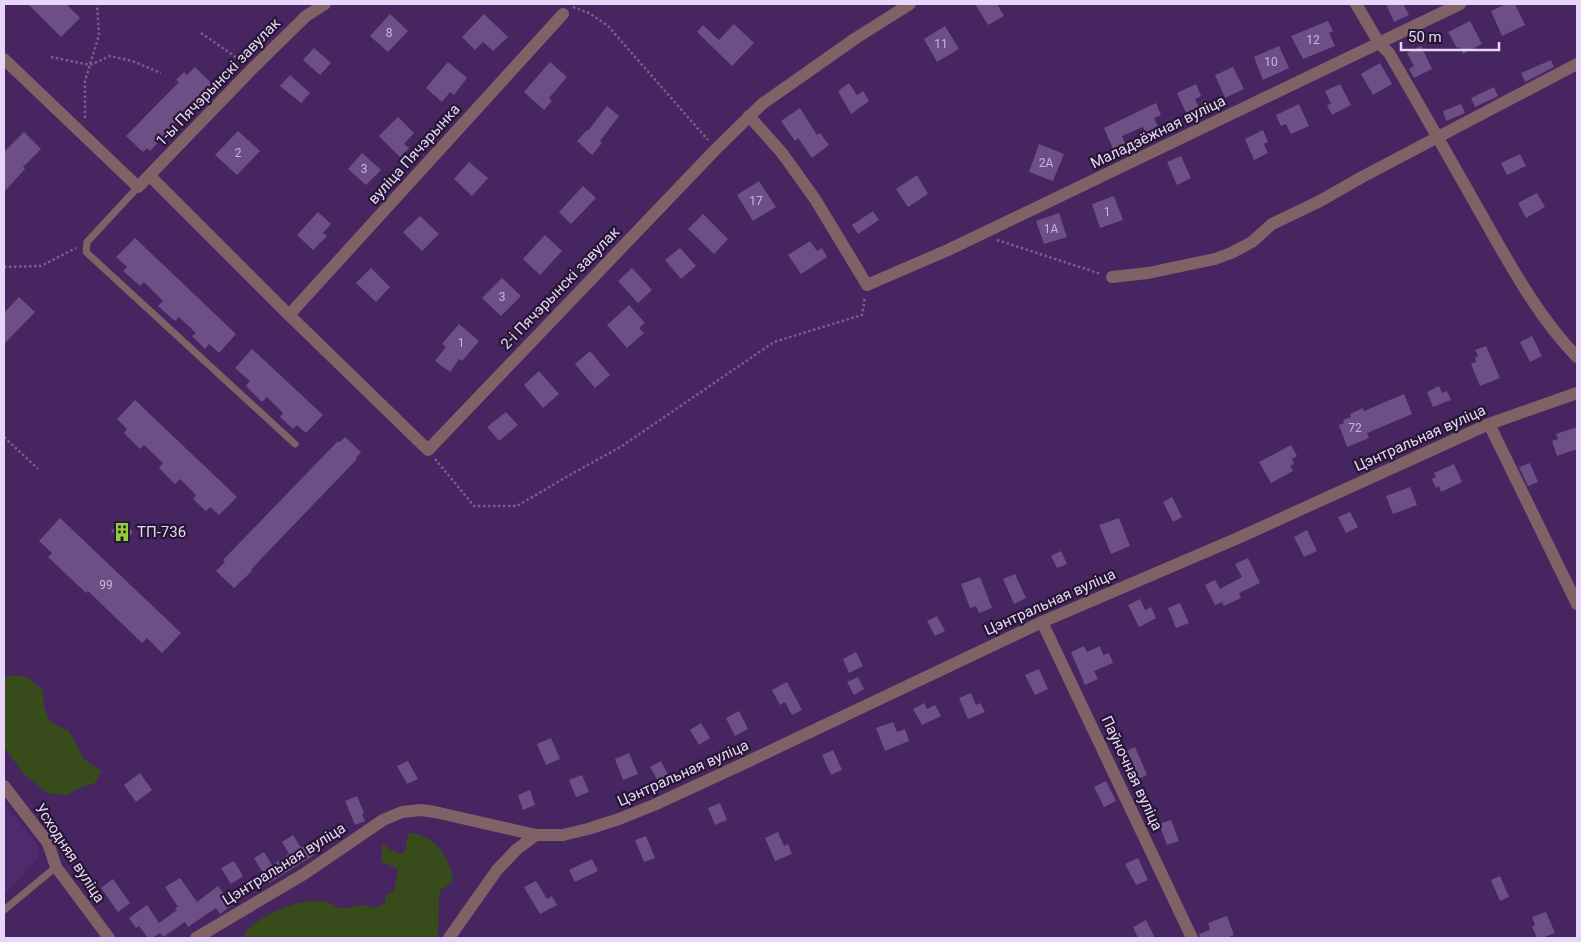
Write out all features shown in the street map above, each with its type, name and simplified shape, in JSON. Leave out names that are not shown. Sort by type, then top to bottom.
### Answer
[{"type":"street","name":"1-ы Пячэрынскі завулак","points":[[138,187],[306,16],[325,4]]},
{"type":"street","name":"2-і Пячэрынскі завулак","points":[[428,450],[749,116],[792,82],[910,4]]},
{"type":"street","points":[[1356,4],[1379,43],[1389,54],[1536,305],[1550,326],[1577,357]]},
{"type":"street","name":"Маладзёжная вуліца","points":[[868,285],[980,235],[1460,4]]},
{"type":"street","name":"вуліца Пячэрынка","points":[[289,315],[563,14]]},
{"type":"street","points":[[4,59],[138,187]]},
{"type":"street","points":[[1112,277],[1148,273],[1215,259],[1231,253],[1252,242],[1272,224],[1320,201],[1577,64]]},
{"type":"street","points":[[749,116],[782,153],[815,199],[868,285]]},
{"type":"street","points":[[150,176],[428,450]]},
{"type":"street","name":"Цэнтральная вуліца","points":[[196,938],[304,874],[383,820],[402,812],[421,810],[435,812],[536,836],[563,834],[588,829],[654,805],[1042,622],[1238,538],[1489,424],[1577,393]]},
{"type":"street","points":[[1489,424],[1577,604]]},
{"type":"street","name":"Паўночная вуліца","points":[[1042,622],[1192,938]]},
{"type":"street","name":"Усходняя вуліца","points":[[4,786],[48,843],[56,867],[109,938]]},
{"type":"street","points":[[449,938],[497,870],[517,849],[536,836]]},
{"type":"lane","points":[[138,187],[87,242],[86,252],[295,444]]},
{"type":"lane","points":[[4,910],[56,867]]},
{"type":"path","points":[[84,136],[86,81],[99,35],[98,4]]},
{"type":"path","points":[[572,4],[570,6],[590,13],[608,26],[716,149]]},
{"type":"path","points":[[201,34],[252,69]]},
{"type":"path","points":[[51,58],[90,65],[110,56],[132,61],[162,73]]},
{"type":"path","points":[[980,235],[1112,277]]},
{"type":"path","points":[[4,267],[41,266],[87,242]]},
{"type":"path","points":[[428,450],[474,506],[517,506],[622,446],[774,342],[862,315],[868,285]]},
{"type":"path","points":[[4,437],[38,469]]},
{"type":"shaded area","points":[[4,803],[40,848],[38,858],[4,895]]},
{"type":"green space","points":[[9,675],[27,677],[43,690],[44,706],[50,722],[69,731],[84,759],[101,771],[95,783],[79,788],[67,795],[47,793],[23,773],[4,747],[4,680]]},
{"type":"green space","points":[[409,833],[431,840],[441,850],[449,864],[452,875],[453,879],[451,882],[441,889],[438,935],[436,938],[245,938],[244,934],[258,921],[278,910],[300,903],[323,901],[343,908],[360,905],[375,908],[385,903],[386,895],[394,891],[398,869],[382,862],[382,845],[385,845],[391,851],[395,850],[398,854],[404,853]]},
{"type":"building","points":[[28,4],[66,4],[80,18],[61,37]]},
{"type":"building","points":[[975,4],[997,4],[1004,16],[988,25]]},
{"type":"building","points":[[1386,4],[1403,4],[1409,15],[1394,22]]},
{"type":"building","points":[[1506,4],[1515,4],[1525,25],[1502,36],[1491,11]]},
{"type":"building","points":[[390,14],[408,31],[388,52],[370,36]]},
{"type":"building","points":[[484,14],[508,37],[493,51],[483,42],[475,50],[462,37]]},
{"type":"building","points":[[1328,21],[1333,31],[1329,33],[1335,46],[1303,59],[1291,36]]},
{"type":"building","points":[[1470,21],[1482,44],[1463,54],[1460,47],[1457,48],[1448,32]]},
{"type":"building","points":[[734,24],[754,43],[732,66],[697,32],[703,25],[719,40]]},
{"type":"building","points":[[945,26],[959,49],[937,62],[924,39]]},
{"type":"building","points":[[1279,46],[1289,68],[1263,80],[1254,57]]},
{"type":"building","points":[[1421,46],[1432,69],[1414,78],[1409,69],[1414,66],[1407,53]]},
{"type":"building","points":[[314,48],[331,63],[320,75],[303,60]]},
{"type":"building","points":[[1551,60],[1554,67],[1525,82],[1521,73]]},
{"type":"building","points":[[448,62],[467,78],[454,95],[450,92],[442,102],[426,88]]},
{"type":"building","points":[[550,62],[567,77],[549,98],[552,101],[544,110],[524,92]]},
{"type":"building","points":[[1380,63],[1392,84],[1373,95],[1361,74]]},
{"type":"building","points":[[195,67],[212,84],[208,88],[211,90],[192,110],[189,107],[150,151],[147,148],[143,152],[126,136],[179,82],[176,80],[184,72],[187,75]]},
{"type":"building","points":[[1233,67],[1244,89],[1225,98],[1215,75]]},
{"type":"building","points":[[290,75],[310,93],[301,103],[280,86]]},
{"type":"building","points":[[849,83],[857,95],[863,91],[869,101],[851,114],[838,91]]},
{"type":"building","points":[[1196,84],[1201,96],[1195,99],[1200,110],[1187,115],[1177,93]]},
{"type":"building","points":[[1340,84],[1351,105],[1332,115],[1327,105],[1331,104],[1325,91]]},
{"type":"building","points":[[1494,87],[1498,96],[1475,107],[1471,98]]},
{"type":"building","points":[[1156,103],[1161,115],[1154,118],[1159,129],[1146,134],[1143,127],[1122,136],[1126,145],[1114,151],[1104,128]]},
{"type":"building","points":[[1299,104],[1309,126],[1291,134],[1286,124],[1281,126],[1276,115]]},
{"type":"building","points":[[1461,104],[1465,113],[1446,121],[1443,111]]},
{"type":"building","points":[[607,106],[619,116],[592,155],[577,141],[588,131]]},
{"type":"building","points":[[800,108],[817,135],[820,133],[829,145],[812,158],[798,138],[795,141],[781,121]]},
{"type":"building","points":[[398,117],[414,133],[404,144],[409,148],[400,157],[379,136]]},
{"type":"building","points":[[1263,130],[1268,142],[1264,144],[1268,153],[1254,160],[1245,139]]},
{"type":"building","points":[[238,131],[260,151],[237,175],[215,155]]},
{"type":"building","points":[[24,132],[41,149],[23,167],[25,169],[4,192],[4,152]]},
{"type":"building","points":[[1039,144],[1064,154],[1053,181],[1029,172]]},
{"type":"building","points":[[362,153],[381,170],[366,185],[348,169]]},
{"type":"building","points":[[1520,154],[1526,166],[1507,175],[1501,163]]},
{"type":"building","points":[[1181,156],[1191,178],[1177,185],[1167,162]]},
{"type":"building","points":[[469,162],[488,178],[472,196],[454,179]]},
{"type":"building","points":[[917,175],[928,194],[908,207],[896,189]]},
{"type":"building","points":[[759,181],[776,207],[753,221],[737,195]]},
{"type":"building","points":[[583,186],[596,198],[571,224],[559,212]]},
{"type":"building","points":[[1537,193],[1545,207],[1526,218],[1518,203]]},
{"type":"building","points":[[1114,196],[1123,220],[1100,228],[1092,204]]},
{"type":"building","points":[[873,211],[879,220],[858,234],[852,225]]},
{"type":"building","points":[[318,212],[331,224],[323,233],[327,236],[313,250],[297,235]]},
{"type":"building","points":[[1059,213],[1067,237],[1044,244],[1036,221]]},
{"type":"building","points":[[703,214],[728,239],[714,254],[688,229]]},
{"type":"building","points":[[420,216],[439,234],[422,251],[403,232]]},
{"type":"building","points":[[545,235],[562,251],[540,275],[523,259]]},
{"type":"building","points":[[135,238],[236,334],[219,353],[209,344],[205,349],[192,336],[196,333],[179,317],[175,321],[158,306],[163,301],[144,282],[140,286],[123,271],[127,267],[116,257]]},
{"type":"building","points":[[810,241],[817,251],[822,248],[827,257],[801,274],[788,255]]},
{"type":"building","points":[[680,248],[696,266],[681,279],[665,260]]},
{"type":"building","points":[[371,268],[390,287],[376,302],[356,283]]},
{"type":"building","points":[[632,268],[652,290],[638,303],[618,281]]},
{"type":"building","points":[[502,278],[521,296],[501,316],[482,298]]},
{"type":"building","points":[[19,297],[35,312],[4,344],[4,313]]},
{"type":"building","points":[[629,305],[645,323],[639,328],[644,333],[627,348],[607,325]]},
{"type":"building","points":[[459,324],[479,341],[462,361],[459,359],[450,372],[435,361],[446,347],[442,344]]},
{"type":"building","points":[[1532,336],[1542,356],[1530,362],[1520,342]]},
{"type":"building","points":[[1486,346],[1500,378],[1480,386],[1471,364],[1476,362],[1475,358],[1478,356],[1475,350]]},
{"type":"building","points":[[252,349],[323,415],[306,433],[297,425],[293,429],[280,417],[283,413],[267,397],[262,402],[246,386],[250,381],[235,368]]},
{"type":"building","points":[[590,351],[610,375],[595,388],[575,364]]},
{"type":"building","points":[[539,371],[559,394],[543,408],[524,385]]},
{"type":"building","points":[[1439,386],[1442,393],[1447,391],[1451,400],[1433,407],[1427,392]]},
{"type":"building","points":[[1404,394],[1412,414],[1367,433],[1369,438],[1347,447],[1339,425],[1344,423],[1343,420],[1351,417],[1350,414],[1363,408],[1364,411]]},
{"type":"building","points":[[135,400],[237,497],[219,515],[210,507],[206,511],[193,499],[196,495],[180,479],[175,484],[159,468],[163,463],[144,445],[140,449],[124,433],[127,429],[117,419]]},
{"type":"building","points":[[506,412],[518,425],[499,441],[487,427]]},
{"type":"building","points":[[1577,427],[1577,449],[1557,456],[1552,441],[1558,439],[1556,434]]},
{"type":"building","points":[[345,437],[361,452],[357,459],[234,588],[216,571],[225,562],[223,560],[338,441],[340,442]]},
{"type":"building","points":[[1291,445],[1297,456],[1292,459],[1294,464],[1290,466],[1293,471],[1271,483],[1259,462]]},
{"type":"building","points":[[1530,463],[1538,482],[1528,486],[1519,467]]},
{"type":"building","points":[[1454,464],[1462,482],[1441,492],[1439,486],[1436,488],[1432,479],[1436,477],[1434,473]]},
{"type":"building","points":[[1410,487],[1417,505],[1393,514],[1386,496]]},
{"type":"building","points":[[1172,497],[1182,517],[1173,522],[1163,502]]},
{"type":"building","points":[[1350,512],[1358,527],[1346,533],[1338,517]]},
{"type":"building","points":[[60,518],[181,633],[162,653],[147,638],[142,643],[88,591],[86,593],[48,557],[52,553],[39,541]]},
{"type":"building","points":[[1119,518],[1130,546],[1111,554],[1099,525]]},
{"type":"building","name":"ТП-736","points":[[121,521],[133,532],[124,543],[111,531]]},
{"type":"building","points":[[1307,530],[1317,551],[1304,557],[1294,537]]},
{"type":"building","points":[[1061,551],[1067,564],[1057,568],[1051,556]]},
{"type":"building","points":[[1248,558],[1260,583],[1239,593],[1241,598],[1224,606],[1222,602],[1215,605],[1205,585],[1215,580],[1220,589],[1242,577],[1235,564]]},
{"type":"building","points":[[1015,574],[1026,598],[1014,604],[1003,579]]},
{"type":"building","points":[[980,577],[992,608],[979,613],[976,606],[970,608],[961,584]]},
{"type":"building","points":[[1140,599],[1145,610],[1151,607],[1156,618],[1139,627],[1128,605]]},
{"type":"building","points":[[1180,603],[1189,623],[1176,628],[1168,608]]},
{"type":"building","points":[[937,616],[945,631],[935,636],[927,621]]},
{"type":"building","points":[[1084,646],[1087,652],[1100,646],[1103,655],[1109,653],[1113,663],[1094,671],[1098,679],[1085,685],[1071,652]]},
{"type":"building","points":[[856,652],[863,666],[849,673],[843,659]]},
{"type":"building","points":[[1039,669],[1048,689],[1035,695],[1025,675]]},
{"type":"building","points":[[858,677],[864,689],[854,695],[847,682]]},
{"type":"building","points":[[787,682],[802,710],[792,715],[785,702],[780,705],[772,690]]},
{"type":"building","points":[[971,693],[976,705],[980,703],[985,712],[968,719],[959,698]]},
{"type":"building","points":[[924,703],[927,709],[935,705],[941,716],[922,725],[913,709]]},
{"type":"building","points":[[739,711],[748,729],[735,736],[726,718]]},
{"type":"building","points":[[893,722],[897,732],[905,729],[909,741],[885,751],[876,728]]},
{"type":"building","points":[[701,723],[710,738],[699,745],[690,730]]},
{"type":"building","points":[[551,738],[560,759],[546,765],[537,744]]},
{"type":"building","points":[[1135,747],[1147,775],[1132,782],[1125,767],[1130,766],[1124,752]]},
{"type":"building","points":[[833,750],[842,770],[831,775],[822,755]]},
{"type":"building","points":[[629,753],[638,774],[623,780],[615,759]]},
{"type":"building","points":[[408,761],[418,779],[407,784],[397,766]]},
{"type":"building","points":[[661,761],[669,777],[659,783],[650,767]]},
{"type":"building","points":[[140,773],[152,790],[136,802],[124,785]]},
{"type":"building","points":[[582,775],[589,792],[576,797],[569,780]]},
{"type":"building","points":[[1106,781],[1116,801],[1104,807],[1094,787]]},
{"type":"building","points":[[530,790],[535,805],[523,810],[518,795]]},
{"type":"building","points":[[357,796],[365,821],[355,825],[345,801]]},
{"type":"building","points":[[720,803],[727,820],[715,825],[708,808]]},
{"type":"building","points":[[1171,820],[1179,841],[1167,845],[1159,824]]},
{"type":"building","points":[[778,832],[784,846],[788,844],[792,854],[775,861],[765,838]]},
{"type":"building","points":[[293,835],[301,848],[308,844],[314,855],[269,883],[254,858],[264,852],[272,865],[289,854],[282,842]]},
{"type":"building","points":[[646,836],[655,858],[644,862],[635,840]]},
{"type":"building","points":[[1138,858],[1148,880],[1136,885],[1125,864]]},
{"type":"building","points":[[592,859],[598,871],[575,882],[569,870]]},
{"type":"building","points":[[234,861],[243,876],[231,884],[221,868]]},
{"type":"building","points":[[1500,876],[1509,897],[1500,901],[1491,880]]},
{"type":"building","points":[[180,878],[197,902],[218,886],[232,905],[220,914],[216,908],[188,927],[185,922],[163,937],[160,933],[152,938],[148,938],[139,926],[136,928],[129,918],[147,905],[159,923],[177,910],[175,908],[178,907],[165,887]]},
{"type":"building","points":[[113,879],[130,903],[118,912],[101,888]]},
{"type":"building","points":[[536,881],[547,899],[552,896],[557,905],[540,914],[524,887]]},
{"type":"building","points":[[1546,912],[1555,933],[1537,938],[1532,927],[1535,925],[1532,917]]},
{"type":"building","points":[[1227,916],[1234,935],[1226,938],[1200,938],[1199,934],[1210,930],[1208,923]]},
{"type":"building","points":[[1146,920],[1155,938],[1138,938],[1133,927]]},
{"type":"place","name":"ТП-736","points":[[122,532]]}]
